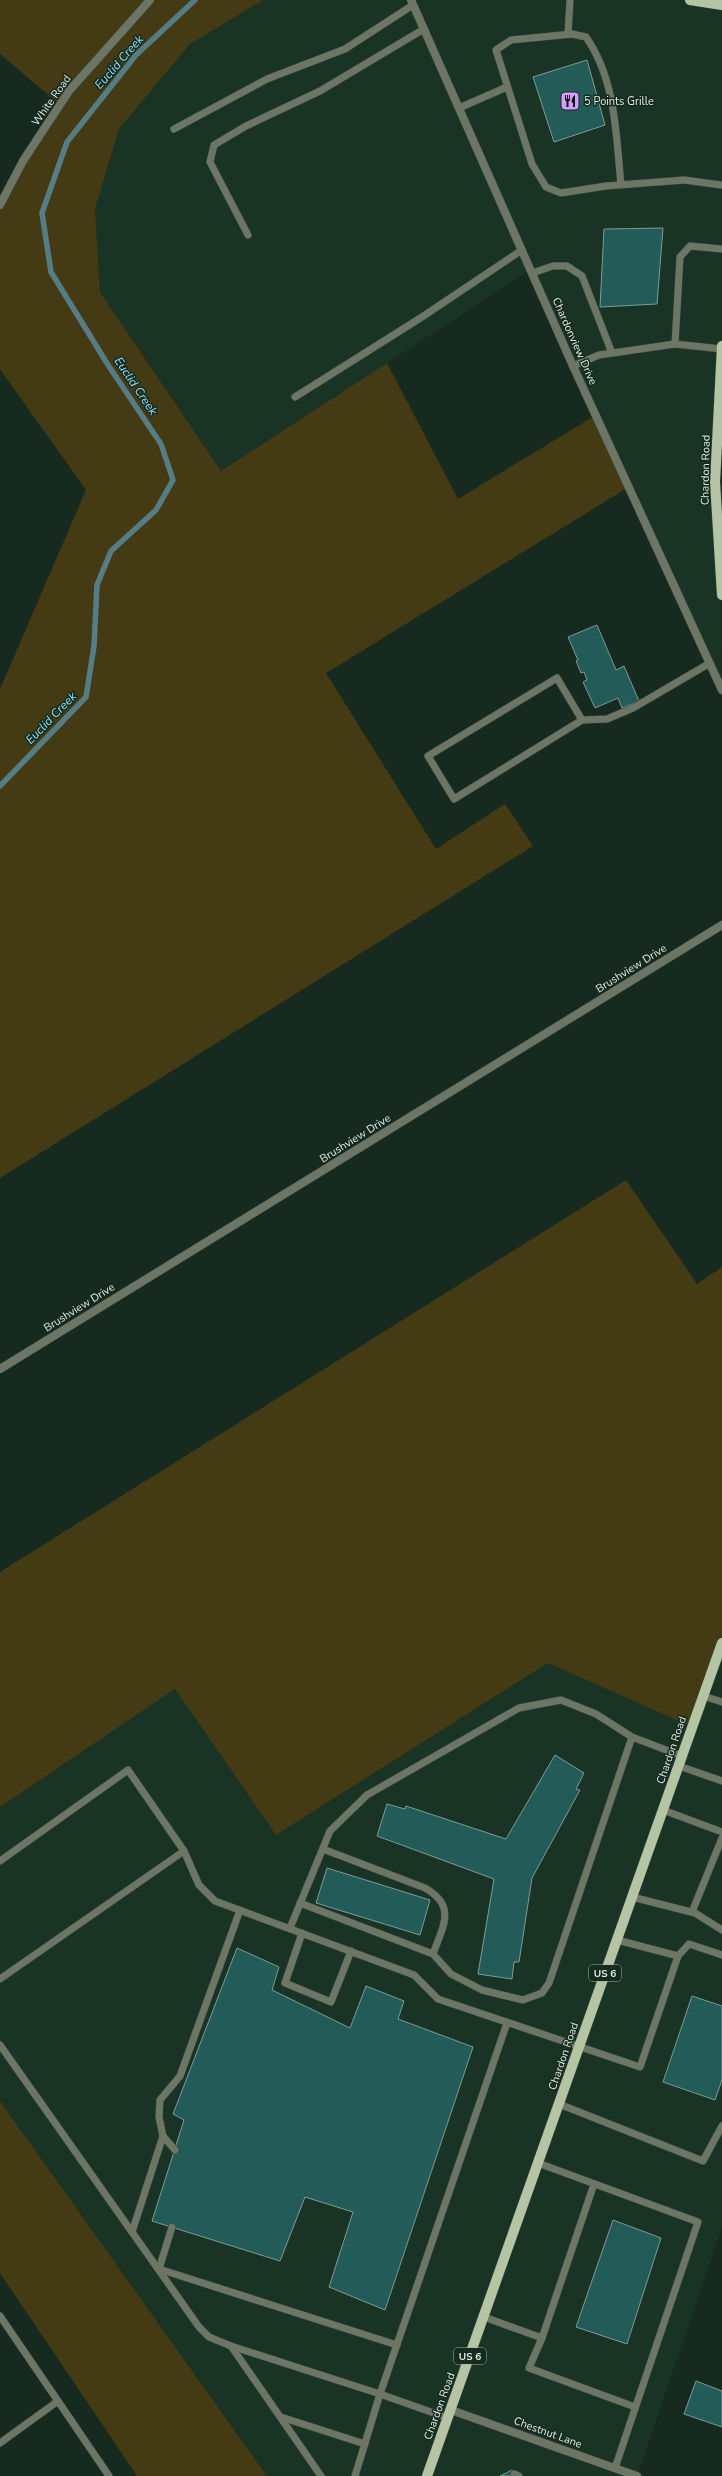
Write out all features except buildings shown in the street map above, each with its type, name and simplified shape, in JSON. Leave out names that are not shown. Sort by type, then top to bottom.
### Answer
[{"type":"main road","points":[[690,0],[722,5]]},
{"type":"main road","name":"Chardon Road","points":[[722,346],[715,482],[722,595]]},
{"type":"main road","name":"Chardon Road","points":[[427,2476],[722,1643]]},
{"type":"street","name":"White Road","points":[[0,205],[23,161],[69,91],[150,0]]},
{"type":"street","name":"Chardonview Drive","points":[[412,2],[573,366],[722,690]]},
{"type":"street","name":"Brushview Drive","points":[[0,1369],[722,926]]},
{"type":"street","name":"Chestnut Lane","points":[[449,2414],[637,2476]]},
{"type":"lane","points":[[568,34],[570,0]]},
{"type":"lane","points":[[174,129],[267,79],[345,49],[412,2]]},
{"type":"lane","points":[[248,235],[210,162],[214,145],[246,126],[320,91],[424,29]]},
{"type":"lane","points":[[621,185],[613,100],[597,53],[586,37],[568,34],[511,40],[496,50],[532,164],[546,187],[561,193],[621,185],[684,180],[722,185]]},
{"type":"lane","points":[[459,108],[507,86]]},
{"type":"lane","points":[[675,344],[680,257],[690,246],[722,250]]},
{"type":"lane","points":[[295,397],[422,317],[522,250]]},
{"type":"lane","points":[[532,273],[553,266],[567,266],[582,276],[612,353]]},
{"type":"lane","points":[[573,366],[599,355],[675,344],[722,349]]},
{"type":"lane","points":[[582,720],[557,678],[428,756],[454,799],[582,720],[607,719],[633,708],[710,663]]},
{"type":"lane","points":[[703,1696],[722,1702]]},
{"type":"lane","points":[[290,1928],[330,1831],[367,1795],[519,1708],[561,1700],[596,1714],[632,1737],[682,1756]]},
{"type":"lane","points":[[300,1903],[433,1954],[451,1974],[482,1990],[524,2000],[542,1993],[549,1983],[632,1737]]},
{"type":"lane","points":[[679,1766],[722,1781]]},
{"type":"lane","points":[[0,1861],[128,1770],[184,1851],[200,1885],[215,1901],[414,1975],[438,1999],[640,2068],[678,1956],[689,1944],[722,1955]]},
{"type":"lane","points":[[663,1810],[722,1832]]},
{"type":"lane","points":[[692,1912],[722,1838]]},
{"type":"lane","points":[[323,1849],[425,1888],[438,1895],[445,1906],[445,1921],[433,1954]]},
{"type":"lane","points":[[0,1979],[184,1851]]},
{"type":"lane","points":[[632,1897],[692,1912],[722,1930]]},
{"type":"lane","points":[[175,2150],[163,2136],[159,2117],[160,2100],[180,2076],[240,1910]]},
{"type":"lane","points":[[302,1933],[285,1983],[332,2002],[352,1951]]},
{"type":"lane","points":[[617,1940],[678,1956]]},
{"type":"lane","points":[[355,2476],[380,2394],[507,2022]]},
{"type":"lane","points":[[0,2046],[208,2337],[231,2346],[380,2394],[449,2414]]},
{"type":"lane","points":[[559,2104],[703,2161],[722,2126]]},
{"type":"lane","points":[[132,2232],[163,2136]]},
{"type":"lane","points":[[538,2163],[698,2222],[614,2468]]},
{"type":"lane","points":[[594,2184],[542,2338],[529,2368],[635,2407]]},
{"type":"lane","points":[[158,2269],[172,2227]]},
{"type":"lane","points":[[158,2269],[397,2345]]},
{"type":"lane","points":[[0,2316],[108,2476]]},
{"type":"lane","points":[[484,2317],[542,2338]]},
{"type":"lane","points":[[231,2346],[321,2476]]},
{"type":"lane","points":[[0,2443],[58,2401]]},
{"type":"lane","points":[[281,2417],[365,2444]]},
{"type":"shaded area","points":[[0,0],[263,0],[190,44],[119,129],[95,209],[100,292],[221,471],[387,363],[458,499],[596,415],[629,487],[326,673],[436,849],[505,804],[533,846],[0,1178],[0,689],[86,490],[0,369],[0,205],[60,105],[0,54]]},
{"type":"shaded area","points":[[263,0],[722,0],[722,435],[718,434],[722,690],[530,270],[221,471],[100,292],[95,209],[119,129],[190,44]]},
{"type":"shaded area","points":[[626,1180],[697,1284],[722,1267],[722,1643],[692,1727],[548,1663],[276,1835],[175,1689],[0,1807],[0,1572]]},
{"type":"shaded area","points":[[722,1643],[722,2227],[637,2476],[267,2476],[0,2101],[0,1807],[175,1689],[276,1835],[548,1663],[692,1727]]},
{"type":"shaded area","points":[[0,2101],[267,2476],[137,2476],[0,2273]]},
{"type":"waterway","name":"Euclid Creek","points":[[0,786],[86,697],[94,646],[97,585],[111,551],[156,510],[173,480],[161,444],[108,365],[51,272],[42,213],[67,142],[136,55],[195,0]]},
{"type":"place","name":"5 Points Grille","points":[[570,101]]}]
